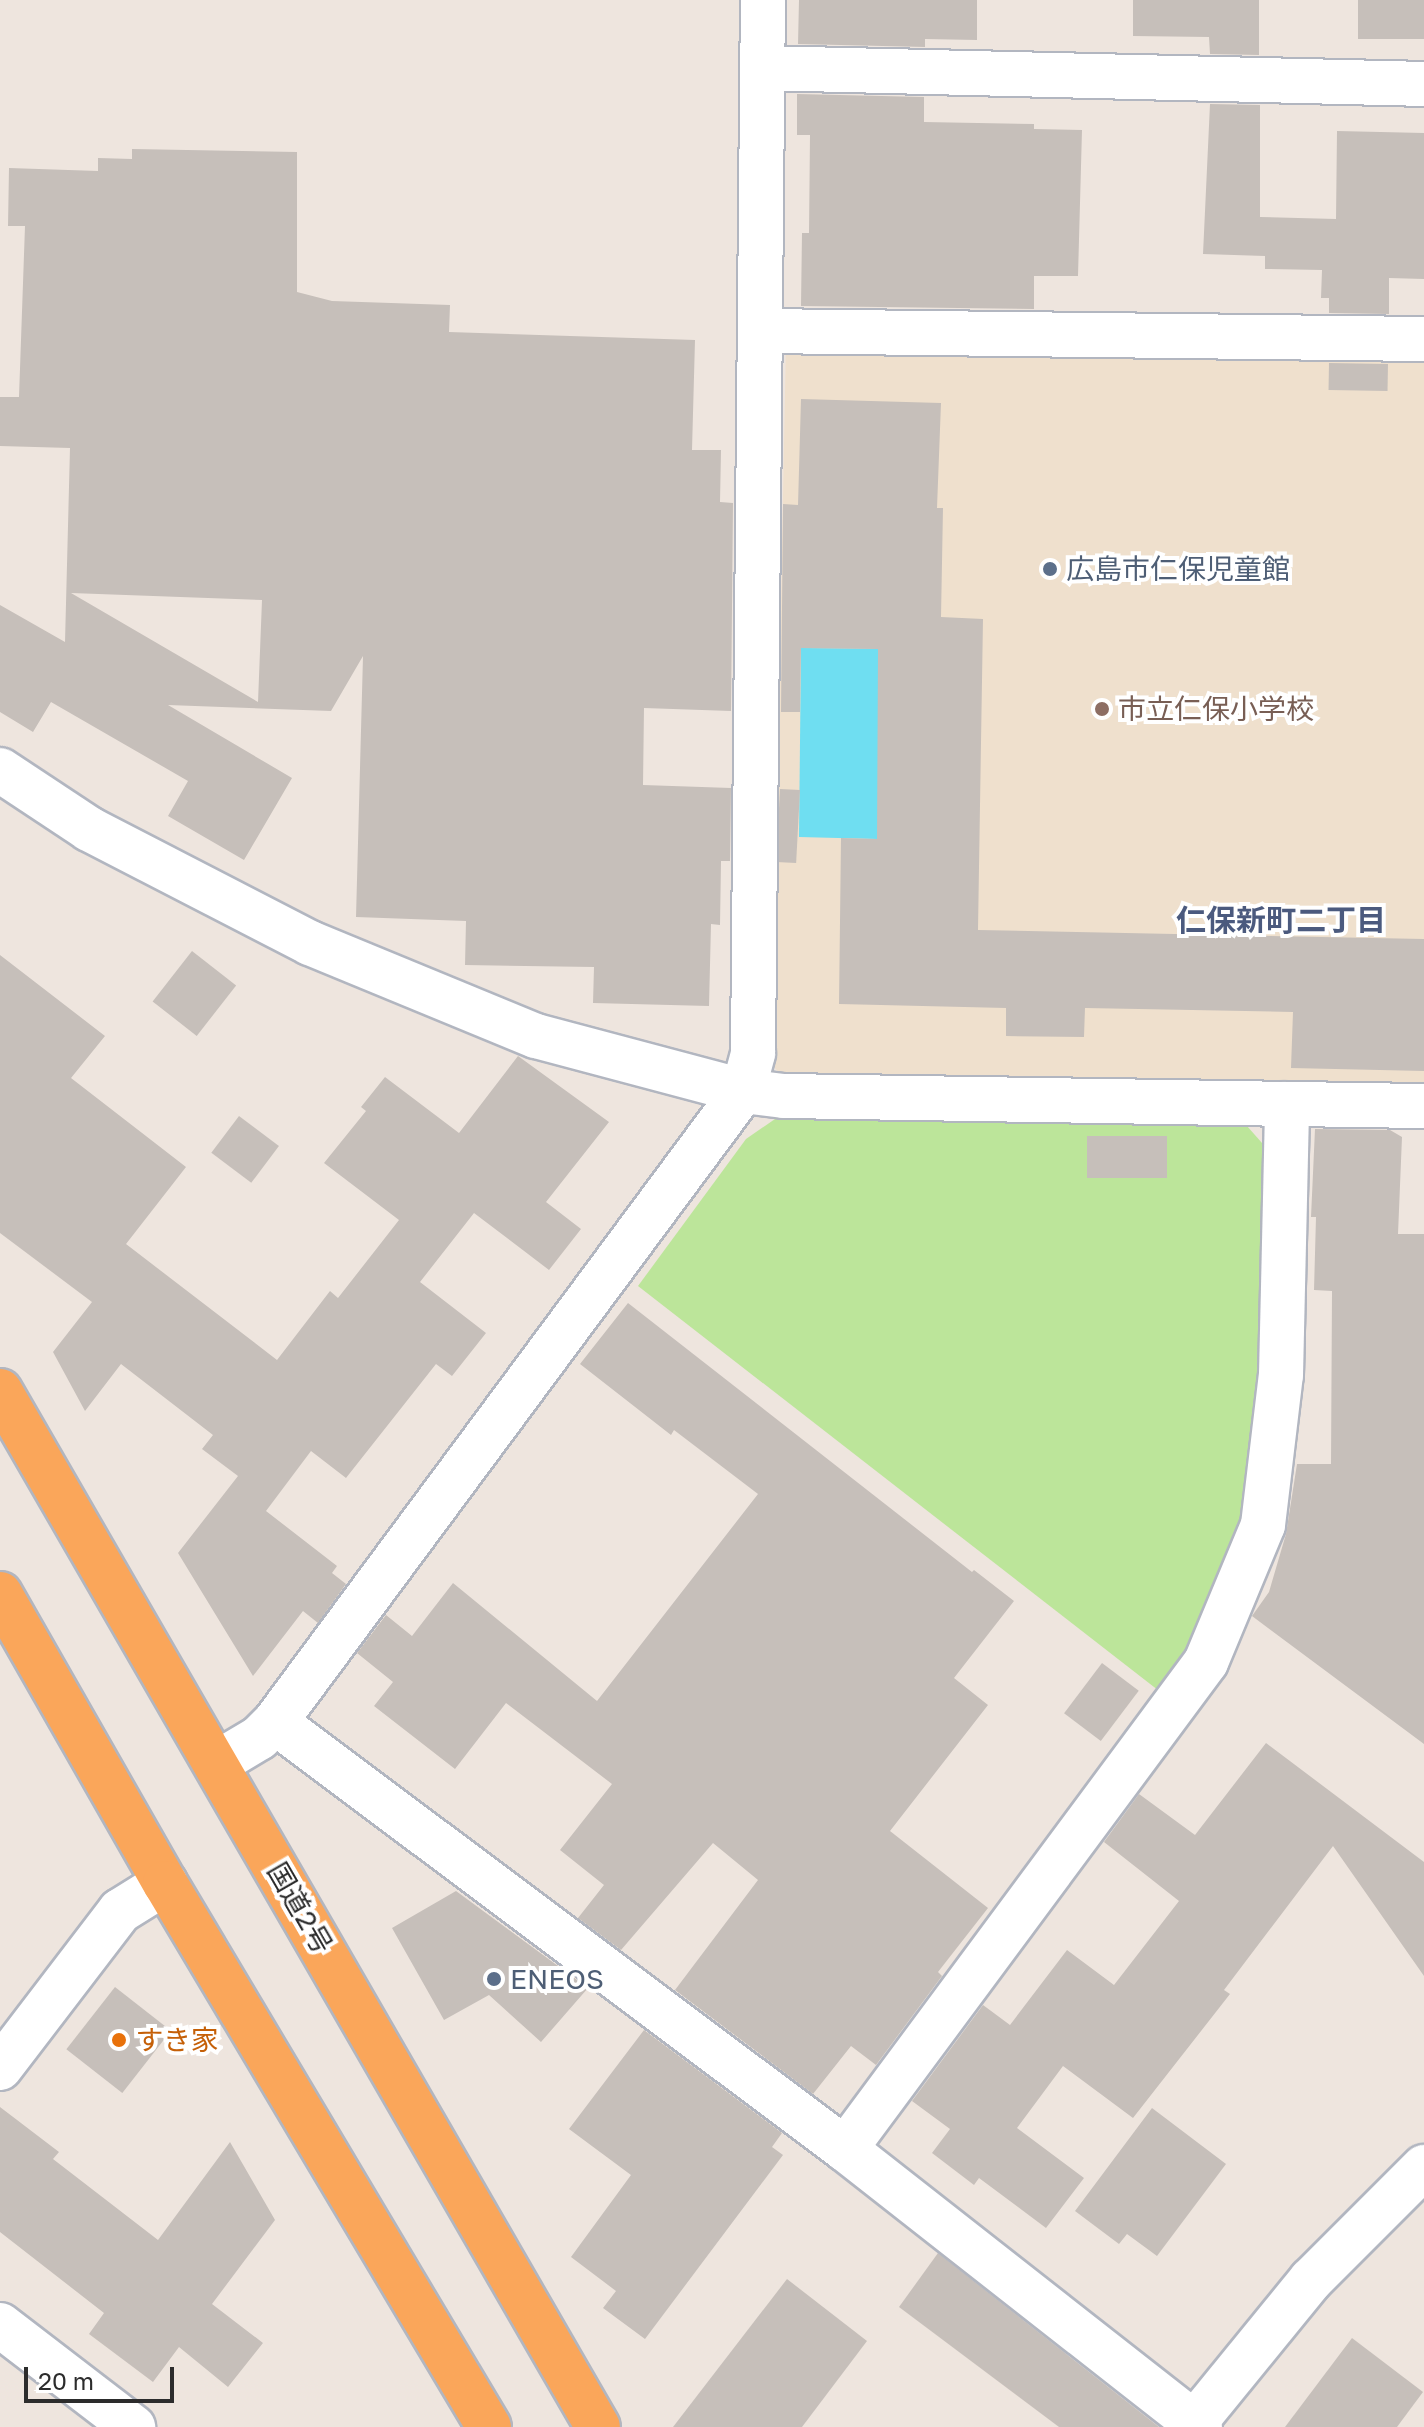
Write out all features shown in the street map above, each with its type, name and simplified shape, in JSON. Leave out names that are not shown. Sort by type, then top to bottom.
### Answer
[{"type":"highway","name":"国道2号","points":[[0,1391],[598,2427]]},
{"type":"highway","points":[[0,1594],[165,1883],[489,2427]]},
{"type":"street","points":[[217,1763],[259,1738],[275,1722],[743,1091],[753,1053],[763,0]]},
{"type":"street","points":[[762,68],[1424,84]]},
{"type":"street","points":[[760,331],[1424,339]]},
{"type":"street","points":[[0,770],[89,829],[310,943],[536,1036],[743,1091],[784,1096],[1424,1106]]},
{"type":"street","points":[[845,2149],[1206,1662],[1263,1525],[1281,1375],[1287,1104]]},
{"type":"street","points":[[275,1722],[845,2149],[1195,2426],[1311,2280],[1424,2167]]},
{"type":"street","points":[[0,2068],[120,1911],[165,1883]]},
{"type":"street","points":[[0,2325],[133,2427]]},
{"type":"shaded area","name":"市立仁保小学校","points":[[786,344],[1424,353],[1424,1087],[786,1080],[772,1065]]},
{"type":"green space","points":[[791,1108],[1239,1117],[1270,1152],[1260,1447],[1228,1580],[1163,1694],[638,1286],[746,1139]]},
{"type":"water","points":[[801,648],[925,649],[877,839],[799,837]]},
{"type":"building","points":[[799,0],[977,0],[977,40],[925,39],[925,47],[798,44]]},
{"type":"building","points":[[1133,0],[1259,0],[1259,55],[1210,54],[1209,37],[1133,36]]},
{"type":"building","points":[[1358,0],[1424,0],[1424,39],[1358,39]]},
{"type":"building","points":[[797,94],[924,97],[924,122],[1034,124],[1034,129],[1082,130],[1078,276],[1034,276],[1034,309],[801,306],[802,233],[809,233],[810,135],[797,135]]},
{"type":"building","points":[[1210,104],[1260,105],[1260,217],[1336,219],[1337,131],[1424,133],[1424,279],[1389,278],[1389,314],[1329,313],[1329,298],[1321,298],[1322,270],[1265,269],[1265,256],[1203,254]]},
{"type":"building","points":[[132,149],[297,152],[297,292],[332,301],[450,305],[449,332],[695,340],[692,450],[721,450],[720,502],[733,503],[731,711],[644,708],[643,785],[731,788],[730,861],[721,861],[720,925],[711,924],[709,1006],[593,1003],[594,967],[465,965],[466,921],[356,917],[363,656],[331,711],[168,705],[292,778],[244,860],[168,816],[188,781],[51,702],[33,732],[0,712],[0,605],[65,642],[70,448],[0,446],[0,397],[19,397],[25,226],[8,226],[9,168],[98,171],[98,158],[132,159]],"holes":[[[71,593],[262,600],[258,702]]]},
{"type":"building","points":[[1329,363],[1388,364],[1388,391],[1329,390]]},
{"type":"building","points":[[801,399],[941,403],[937,508],[943,508],[941,617],[983,619],[978,930],[1424,939],[1424,1071],[1291,1068],[1293,1012],[1085,1008],[1084,1037],[1006,1036],[1006,1008],[839,1004],[841,838],[877,839],[878,649],[801,648],[800,712],[781,712],[783,504],[798,505]]},
{"type":"building","points":[[780,789],[800,790],[796,863],[776,862]]},
{"type":"building","points":[[192,951],[236,985],[197,1036],[153,1001]]},
{"type":"building","points":[[0,955],[105,1036],[71,1078],[186,1167],[126,1244],[277,1360],[330,1291],[338,1298],[399,1220],[324,1163],[366,1111],[361,1107],[385,1077],[459,1133],[518,1056],[609,1122],[546,1202],[581,1229],[549,1270],[474,1213],[420,1282],[486,1333],[452,1376],[436,1364],[346,1478],[311,1451],[266,1511],[337,1566],[332,1573],[346,1584],[318,1623],[303,1611],[253,1676],[178,1553],[238,1476],[202,1449],[213,1435],[121,1364],[85,1411],[53,1352],[92,1302],[0,1233]]},
{"type":"building","points":[[239,1116],[279,1146],[251,1183],[211,1153]]},
{"type":"building","points":[[1315,1129],[1390,1130],[1402,1137],[1398,1234],[1424,1234],[1424,1744],[1252,1616],[1269,1592],[1286,1534],[1297,1464],[1331,1464],[1332,1291],[1314,1290],[1316,1217],[1311,1217]]},
{"type":"building","points":[[1087,1136],[1167,1136],[1167,1178],[1087,1178]]},
{"type":"building","points":[[628,1303],[972,1572],[974,1570],[1014,1601],[954,1678],[988,1705],[890,1831],[988,1908],[938,1972],[942,1976],[876,2065],[851,2046],[813,2094],[675,1990],[758,1880],[713,1843],[621,1950],[578,1918],[604,1885],[560,1850],[612,1784],[506,1703],[455,1769],[374,1706],[393,1682],[357,1653],[386,1615],[412,1636],[453,1583],[597,1701],[758,1494],[674,1430],[671,1435],[580,1364]]},
{"type":"building","points":[[1102,1663],[1139,1691],[1101,1741],[1064,1713]]},
{"type":"building","points":[[1266,1743],[1424,1862],[1424,1976],[1333,1846],[1224,1990],[1230,1994],[1133,2118],[1063,2066],[1017,2128],[1084,2178],[1046,2228],[979,2178],[974,2185],[932,2153],[950,2129],[912,2101],[983,2005],[1010,2025],[1067,1950],[1114,1985],[1179,1901],[1104,1842],[1139,1794],[1195,1835]]},
{"type":"building","points":[[456,1891],[588,1988],[541,2042],[489,1995],[444,2020],[392,1928]]},
{"type":"building","name":"すき家","points":[[115,1987],[171,2031],[122,2093],[66,2049]]},
{"type":"building","points":[[644,2030],[782,2133],[772,2147],[783,2155],[645,2339],[603,2308],[616,2291],[571,2257],[631,2175],[569,2129]]},
{"type":"building","points":[[0,2107],[59,2152],[53,2159],[158,2240],[230,2142],[275,2220],[212,2304],[263,2343],[228,2387],[179,2347],[153,2382],[89,2334],[104,2313],[0,2232]]},
{"type":"building","points":[[1152,2108],[1226,2164],[1157,2256],[1127,2234],[1119,2244],[1075,2211]]},
{"type":"building","points":[[938,2253],[1159,2427],[1059,2427],[899,2307]]},
{"type":"building","points":[[787,2279],[867,2341],[802,2427],[673,2427]]},
{"type":"building","points":[[1352,2338],[1423,2392],[1397,2427],[1285,2427]]},
{"type":"place","name":"広島市仁保児童館","points":[[1050,569]]},
{"type":"place","name":"市立仁保小学校","points":[[1102,709]]},
{"type":"place","name":"ENEOS","points":[[494,1979]]},
{"type":"place","name":"すき家","points":[[119,2040]]},
{"type":"district","name":"仁保新町二丁目","points":[[1281,920]]}]
